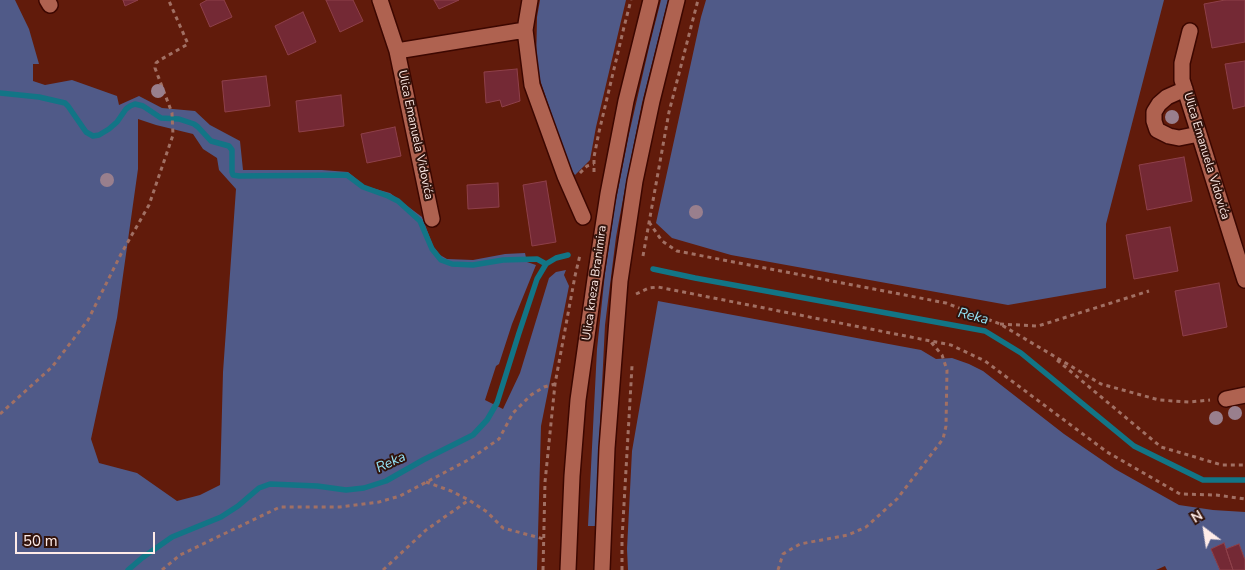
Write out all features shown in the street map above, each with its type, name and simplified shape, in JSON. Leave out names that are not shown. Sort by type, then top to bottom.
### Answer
[{"type":"street","name":"Ulica Emanuela Vidovića","points":[[380,0],[397,51],[432,219]]},
{"type":"street","points":[[530,0],[525,30],[532,85],[568,183],[583,217]]},
{"type":"street","name":"Ulica kneza Branimira","points":[[568,570],[572,476],[578,400],[596,269],[626,101],[651,0]]},
{"type":"street","name":"Ulica kneza Branimira","points":[[602,570],[607,448],[620,282],[637,172],[677,0]]},
{"type":"street","points":[[397,51],[525,30]]},
{"type":"street","name":"Ulica Emanuela Vidovića","points":[[1190,31],[1182,63],[1182,80],[1245,280]]},
{"type":"street","points":[[1185,89],[1167,97],[1159,104],[1154,112],[1154,121],[1157,130],[1169,136],[1179,138],[1199,134]]},
{"type":"street","points":[[1226,399],[1245,395]]},
{"type":"path","points":[[0,414],[52,367],[88,320],[121,254],[149,205],[173,135],[172,114],[156,63],[188,44],[167,0]]},
{"type":"path","points":[[642,262],[669,112],[698,0]]},
{"type":"path","points":[[649,222],[662,241],[677,251],[946,304],[1000,324],[1101,384],[1158,400],[1189,402],[1226,399]]},
{"type":"path","points":[[637,286],[636,296],[649,288],[658,287],[951,345],[985,361],[1107,452],[1180,494],[1216,495],[1245,500]]},
{"type":"path","points":[[1000,324],[1038,326],[1149,291]]},
{"type":"path","points":[[778,570],[783,554],[800,544],[848,535],[866,527],[897,499],[943,439],[946,426],[947,370],[942,355],[929,341]]},
{"type":"path","points":[[1050,354],[1161,447],[1222,465],[1245,465]]},
{"type":"path","points":[[622,570],[622,539],[632,366]]},
{"type":"path","points":[[162,570],[180,556],[280,507],[340,507],[379,502],[400,496],[470,458],[500,439],[513,413],[531,394],[555,384]]},
{"type":"path","points":[[425,482],[451,491],[469,500],[487,512],[503,528],[544,539]]},
{"type":"path","points":[[383,570],[426,530],[469,500]]},
{"type":"shaded area","points":[[0,0],[15,0],[29,29],[39,64],[33,64],[33,81],[45,85],[72,80],[117,96],[119,105],[139,96],[162,108],[195,111],[210,125],[240,141],[243,170],[322,170],[348,172],[365,186],[390,193],[422,217],[433,246],[440,255],[447,259],[473,260],[505,254],[525,253],[527,262],[536,265],[512,324],[499,364],[496,366],[485,400],[503,409],[520,373],[549,278],[556,272],[566,270],[564,275],[569,286],[541,426],[537,570],[0,570]],"holes":[[[138,119],[193,134],[203,149],[217,158],[219,170],[236,189],[223,372],[220,485],[200,495],[177,501],[137,473],[99,463],[91,439],[117,318],[138,169]]]},
{"type":"shaded area","points":[[540,0],[626,0],[590,160],[575,175],[569,166],[536,68],[537,17]]},
{"type":"shaded area","points":[[661,0],[668,0],[642,103],[616,237],[605,325],[595,526],[588,526],[597,349],[605,273],[615,205],[629,134]]},
{"type":"shaded area","points":[[706,0],[1164,0],[1106,224],[1106,288],[1008,305],[731,255],[672,238],[656,223]]},
{"type":"shaded area","points":[[658,301],[921,350],[936,359],[952,358],[969,364],[983,371],[1064,434],[1115,469],[1179,505],[1245,512],[1245,560],[1239,544],[1226,549],[1224,544],[1211,549],[1220,570],[1167,570],[1165,566],[1156,570],[628,570],[627,549],[632,451]]},
{"type":"building","points":[[123,0],[138,0],[125,6]]},
{"type":"building","points":[[207,0],[224,0],[232,17],[210,27],[200,4]]},
{"type":"building","points":[[326,0],[353,0],[363,21],[340,32]]},
{"type":"building","points":[[434,0],[459,0],[439,9]]},
{"type":"building","points":[[1225,0],[1245,0],[1245,42],[1212,48],[1204,4]]},
{"type":"building","points":[[303,12],[316,42],[288,55],[275,26]]},
{"type":"building","points":[[1245,61],[1245,106],[1233,109],[1225,64]]},
{"type":"building","points":[[517,69],[520,101],[502,107],[500,100],[486,103],[484,72]]},
{"type":"building","points":[[266,76],[270,106],[225,112],[222,81]]},
{"type":"building","points":[[341,95],[344,126],[299,132],[296,101]]},
{"type":"building","points":[[395,127],[401,156],[367,163],[361,134]]},
{"type":"building","points":[[1184,157],[1192,201],[1147,210],[1139,165]]},
{"type":"building","points":[[546,181],[556,242],[532,246],[523,185]]},
{"type":"building","points":[[498,183],[499,207],[468,209],[467,185]]},
{"type":"building","points":[[1170,227],[1178,271],[1134,279],[1126,235]]},
{"type":"building","points":[[1219,283],[1227,327],[1183,336],[1175,291]]},
{"type":"building","points":[[1224,543],[1233,570],[1220,570],[1211,549]]},
{"type":"building","points":[[1239,544],[1245,560],[1245,570],[1233,570],[1226,549]]},
{"type":"waterway","points":[[0,93],[39,97],[65,103],[86,132],[93,136],[109,129],[130,106],[135,104],[143,106],[161,118],[179,119],[194,124],[211,141],[229,146],[232,150],[233,175],[347,175],[363,187],[398,201],[420,221],[432,249],[441,260],[452,264],[473,265],[503,260],[537,259],[546,264]]},
{"type":"waterway","name":"Reka","points":[[128,570],[172,537],[221,517],[238,506],[259,488],[270,484],[317,486],[346,490],[364,488],[386,481],[473,435],[487,420],[497,403],[537,279],[546,264],[556,258],[568,255]]},
{"type":"waterway","name":"Reka","points":[[653,269],[985,331],[1021,353],[1134,446],[1203,480],[1245,480]]}]
